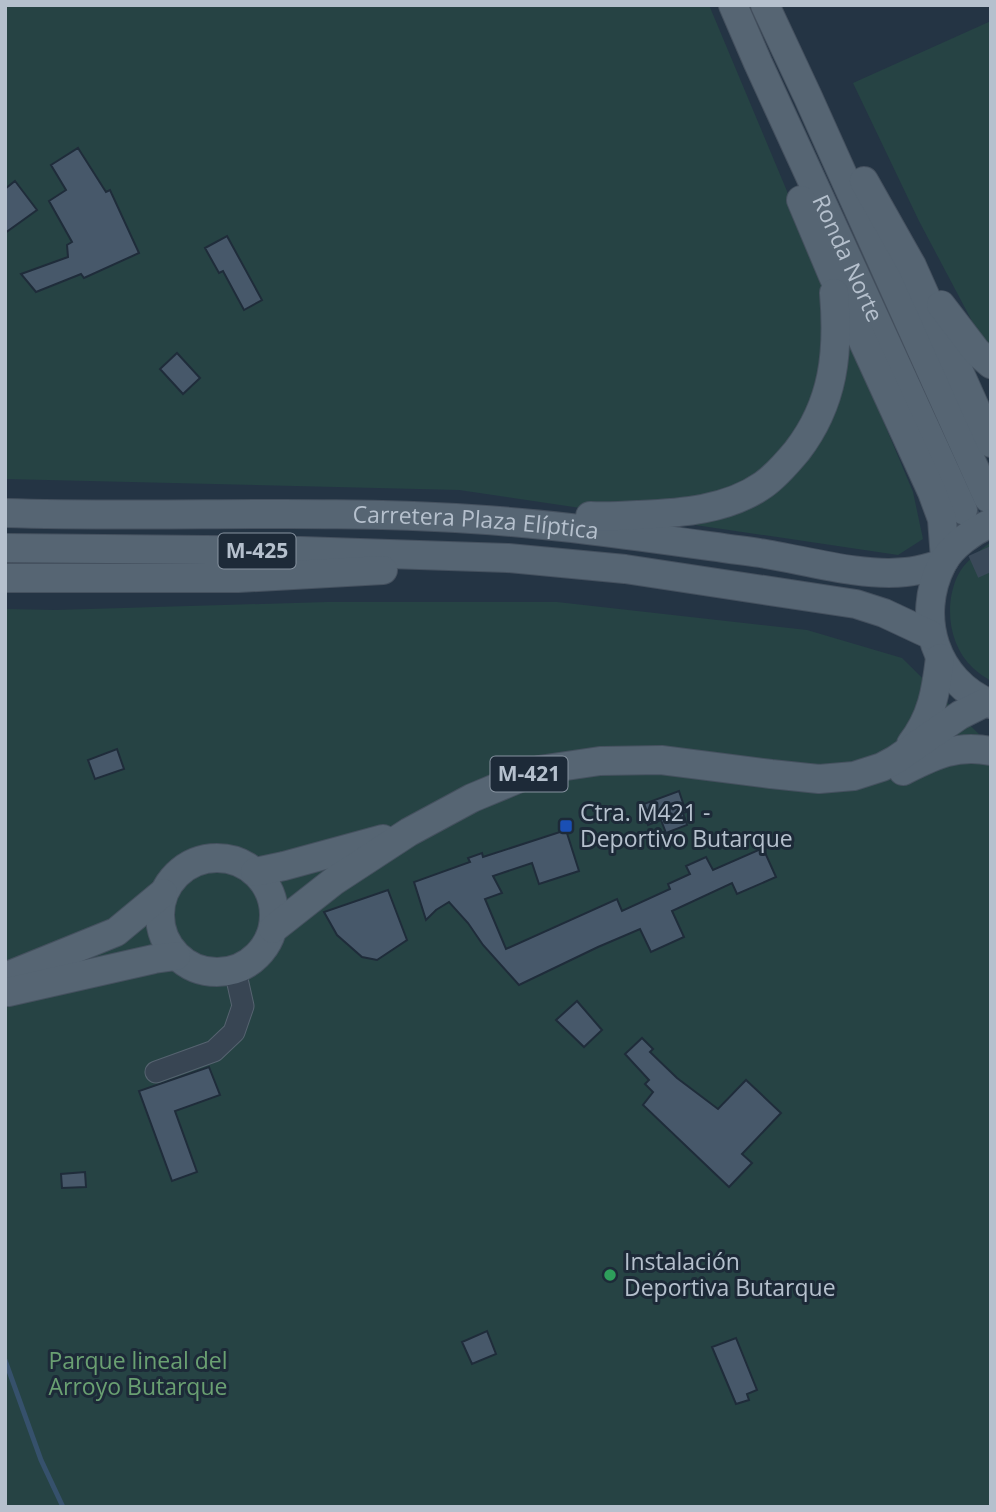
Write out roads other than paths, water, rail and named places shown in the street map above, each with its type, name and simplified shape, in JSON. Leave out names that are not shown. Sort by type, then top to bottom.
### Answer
[{"type":"main road","name":"Ronda Norte","points":[[733,5],[758,63],[981,510]]},
{"type":"main road","name":"Ronda Norte","points":[[765,5],[808,97],[981,510]]},
{"type":"main road","points":[[758,63],[761,85],[783,154],[833,276],[932,492],[942,519],[944,561]]},
{"type":"main road","points":[[808,97],[838,135],[912,267],[991,443]]},
{"type":"main road","points":[[912,267],[977,352],[991,364]]},
{"type":"main road","points":[[472,519],[528,515],[599,517],[674,513],[736,499],[763,485],[785,466],[808,436],[829,391],[837,343],[833,276]]},
{"type":"main road","points":[[917,740],[933,703],[936,647],[929,610],[933,586],[944,561],[969,535],[981,510]]},
{"type":"main road","name":"Carretera Plaza Elíptica","points":[[5,513],[91,516],[335,513],[472,519],[606,532],[764,554],[859,571],[902,573],[919,571],[944,561]]},
{"type":"main road","name":"Carretera Plaza Elíptica","points":[[5,548],[301,551],[508,558],[625,569],[856,604],[884,612],[936,647]]},
{"type":"main road","points":[[5,578],[264,577],[413,568],[508,558]]},
{"type":"main road","name":"M-421","points":[[936,647],[951,674],[969,692],[988,703]]},
{"type":"main road","name":"M-421","points":[[235,970],[255,957],[268,942],[272,929],[334,881],[409,832],[472,797],[539,770],[600,761],[661,760],[819,779],[854,776],[895,760],[917,740],[960,715],[988,703]]},
{"type":"main road","points":[[839,778],[874,781],[943,753],[982,749],[991,751]]},
{"type":"main road","name":"M-421","points":[[255,872],[409,832]]},
{"type":"main road","points":[[235,970],[215,972],[195,969],[176,956],[164,938],[158,915],[163,893],[169,883],[187,866],[211,857],[236,859],[255,872],[268,891],[274,908],[272,929]]},
{"type":"main road","points":[[5,977],[116,932],[163,893]]},
{"type":"main road","points":[[5,993],[176,956]]},
{"type":"street","points":[[156,1072],[214,1051],[234,1032],[243,1006],[235,970]]},
{"type":"waterway","points":[[5,1360],[41,1460],[63,1507]]},
{"type":"tunnel","points":[[964,512],[991,572]]},
{"type":"place","name":"Ctra. M421 - Deportivo Butarque","points":[[566,826]]},
{"type":"place","name":"Instalación Deportiva Butarque","points":[[610,1275]]},
{"type":"park label","name":"Parque lineal del Arroyo Butarque","points":[[138,1374]]}]
